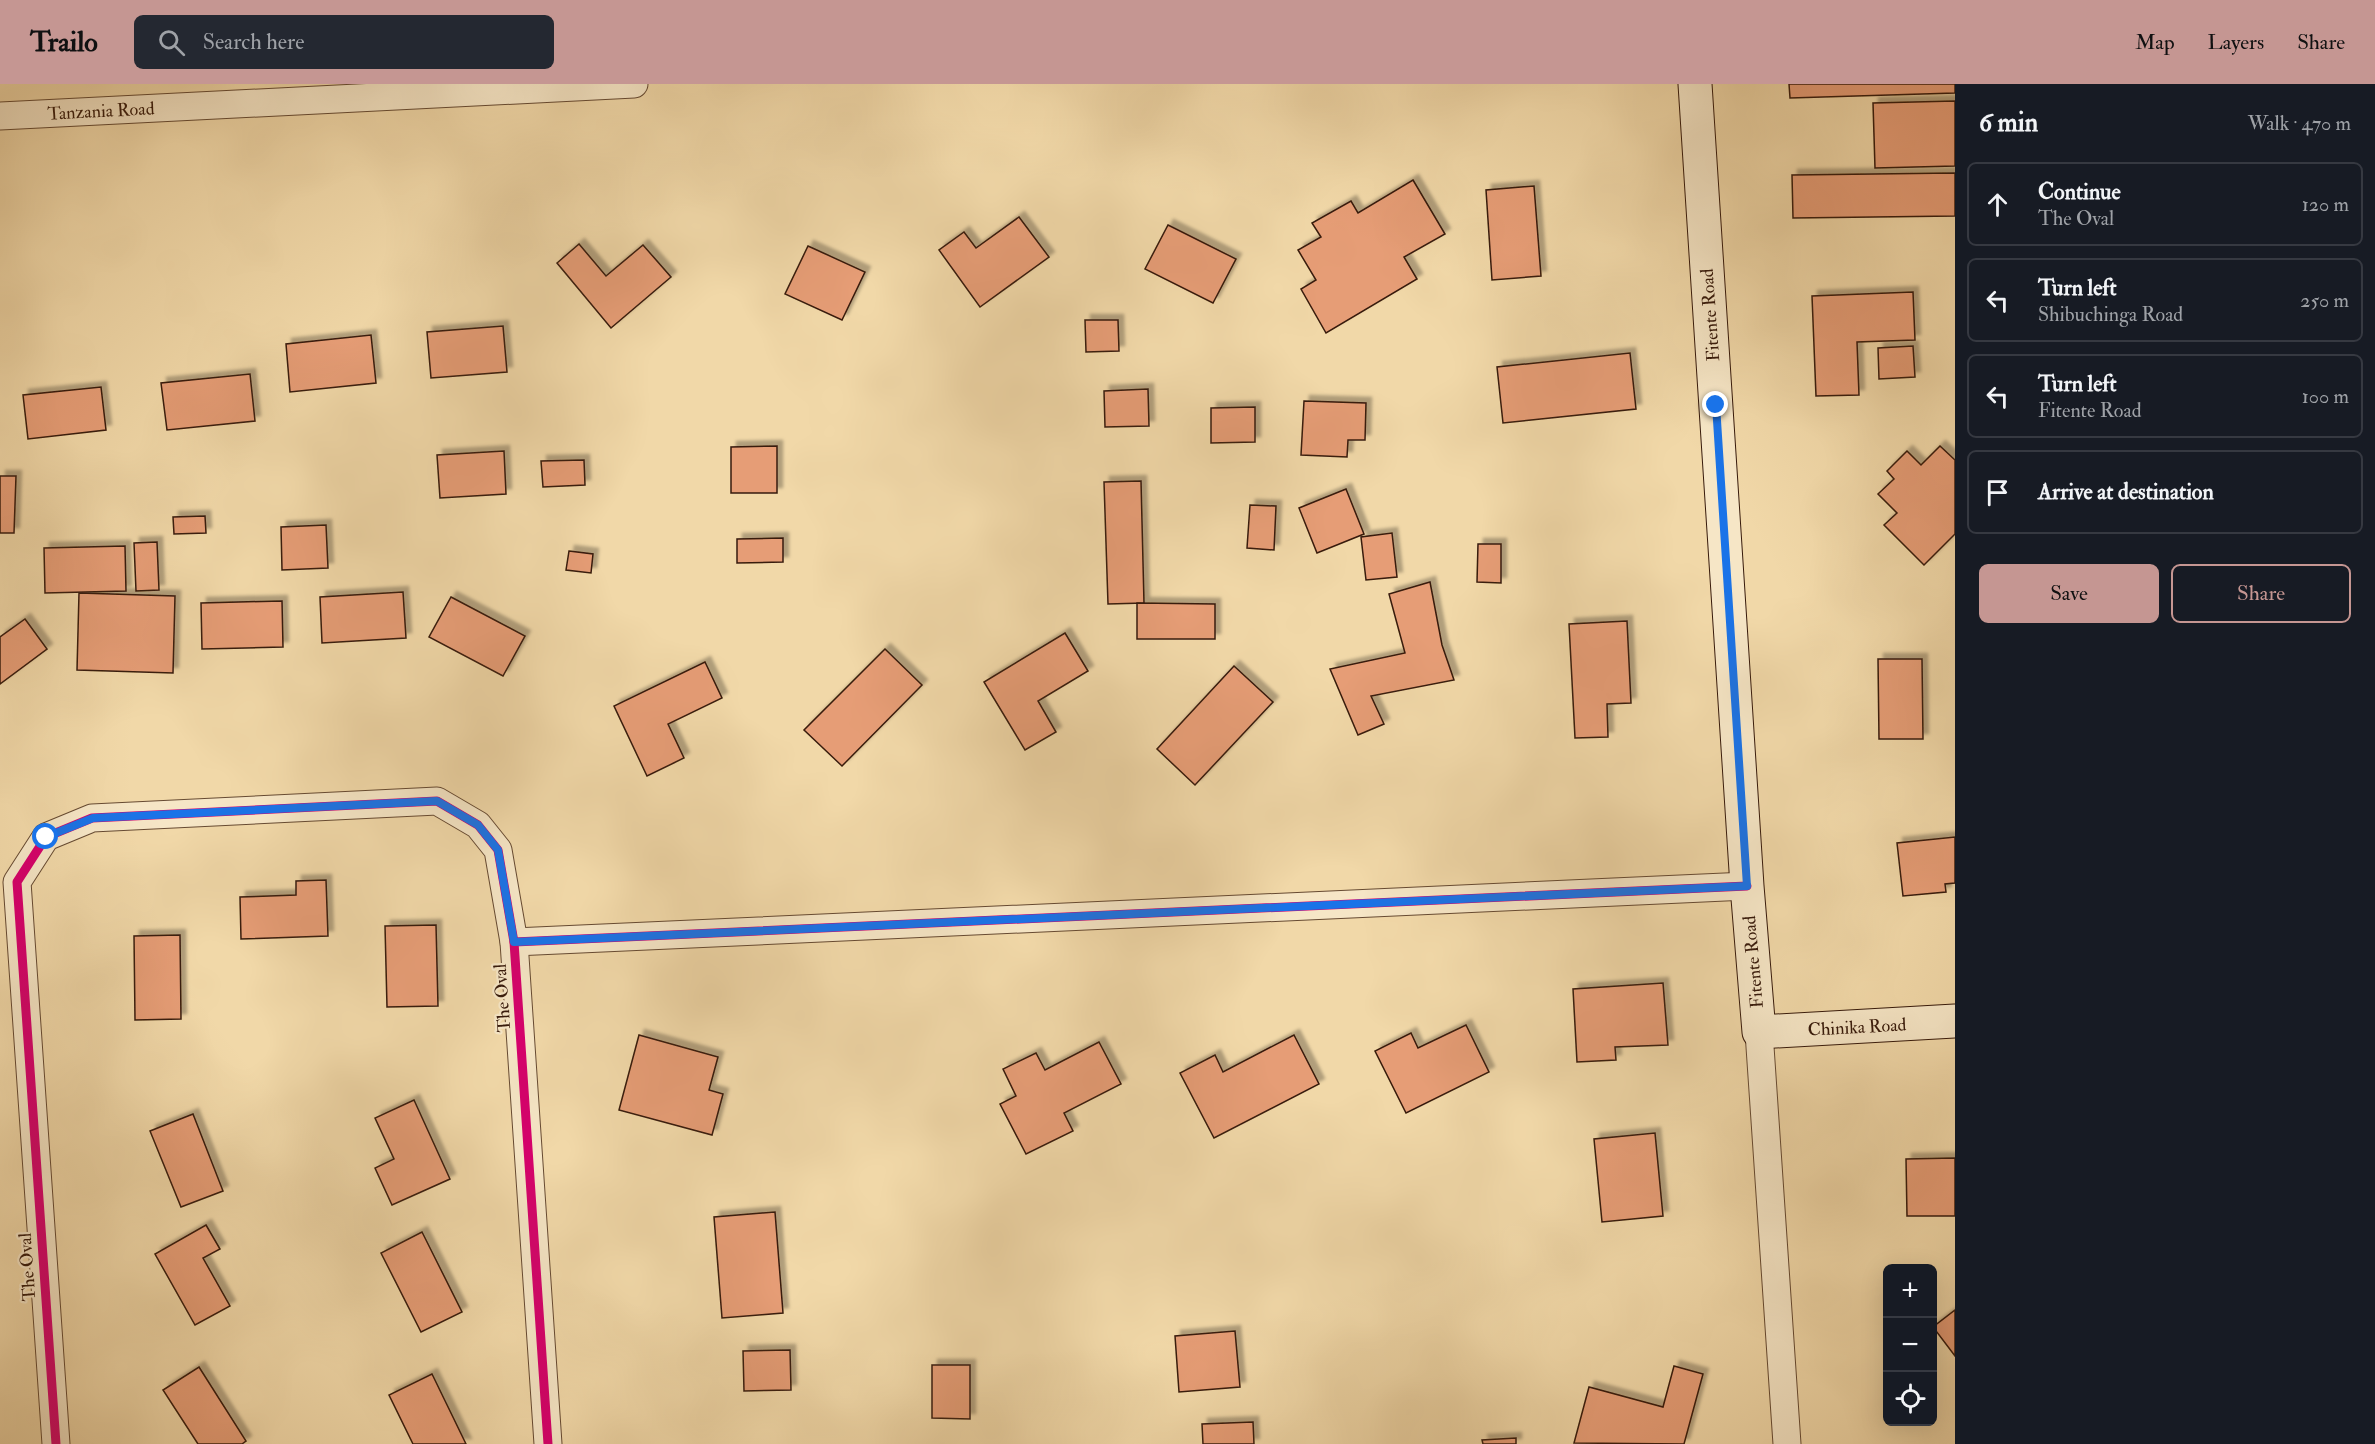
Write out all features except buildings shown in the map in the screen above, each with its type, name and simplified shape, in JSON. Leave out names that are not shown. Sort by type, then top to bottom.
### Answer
[{"type":"main road","name":"Fitente Road","points":[[1695,84],[1747,886],[1759,1032]]},
{"type":"main road","name":"Chinika Road","points":[[1759,1032],[1955,1022]]},
{"type":"street","name":"Tanzania Road","points":[[0,116],[634,84]]},
{"type":"street","name":"The Oval","points":[[56,1444],[17,882],[46,837],[93,818],[437,801],[478,825],[498,850],[514,942],[548,1444]]},
{"type":"street","points":[[514,942],[1747,886]]},
{"type":"street","name":"Fitente Road","points":[[1759,1032],[1787,1444]]},
{"type":"cycle path","points":[[56,1444],[17,882],[46,837],[92,818],[437,801],[478,825],[498,850],[514,942],[548,1444]]},
{"type":"cycle path","points":[[514,942],[1747,886]]},
{"type":"route","points":[[46,837],[93,818],[437,801],[478,825],[498,850],[514,942],[1747,886],[1716,405]]}]
